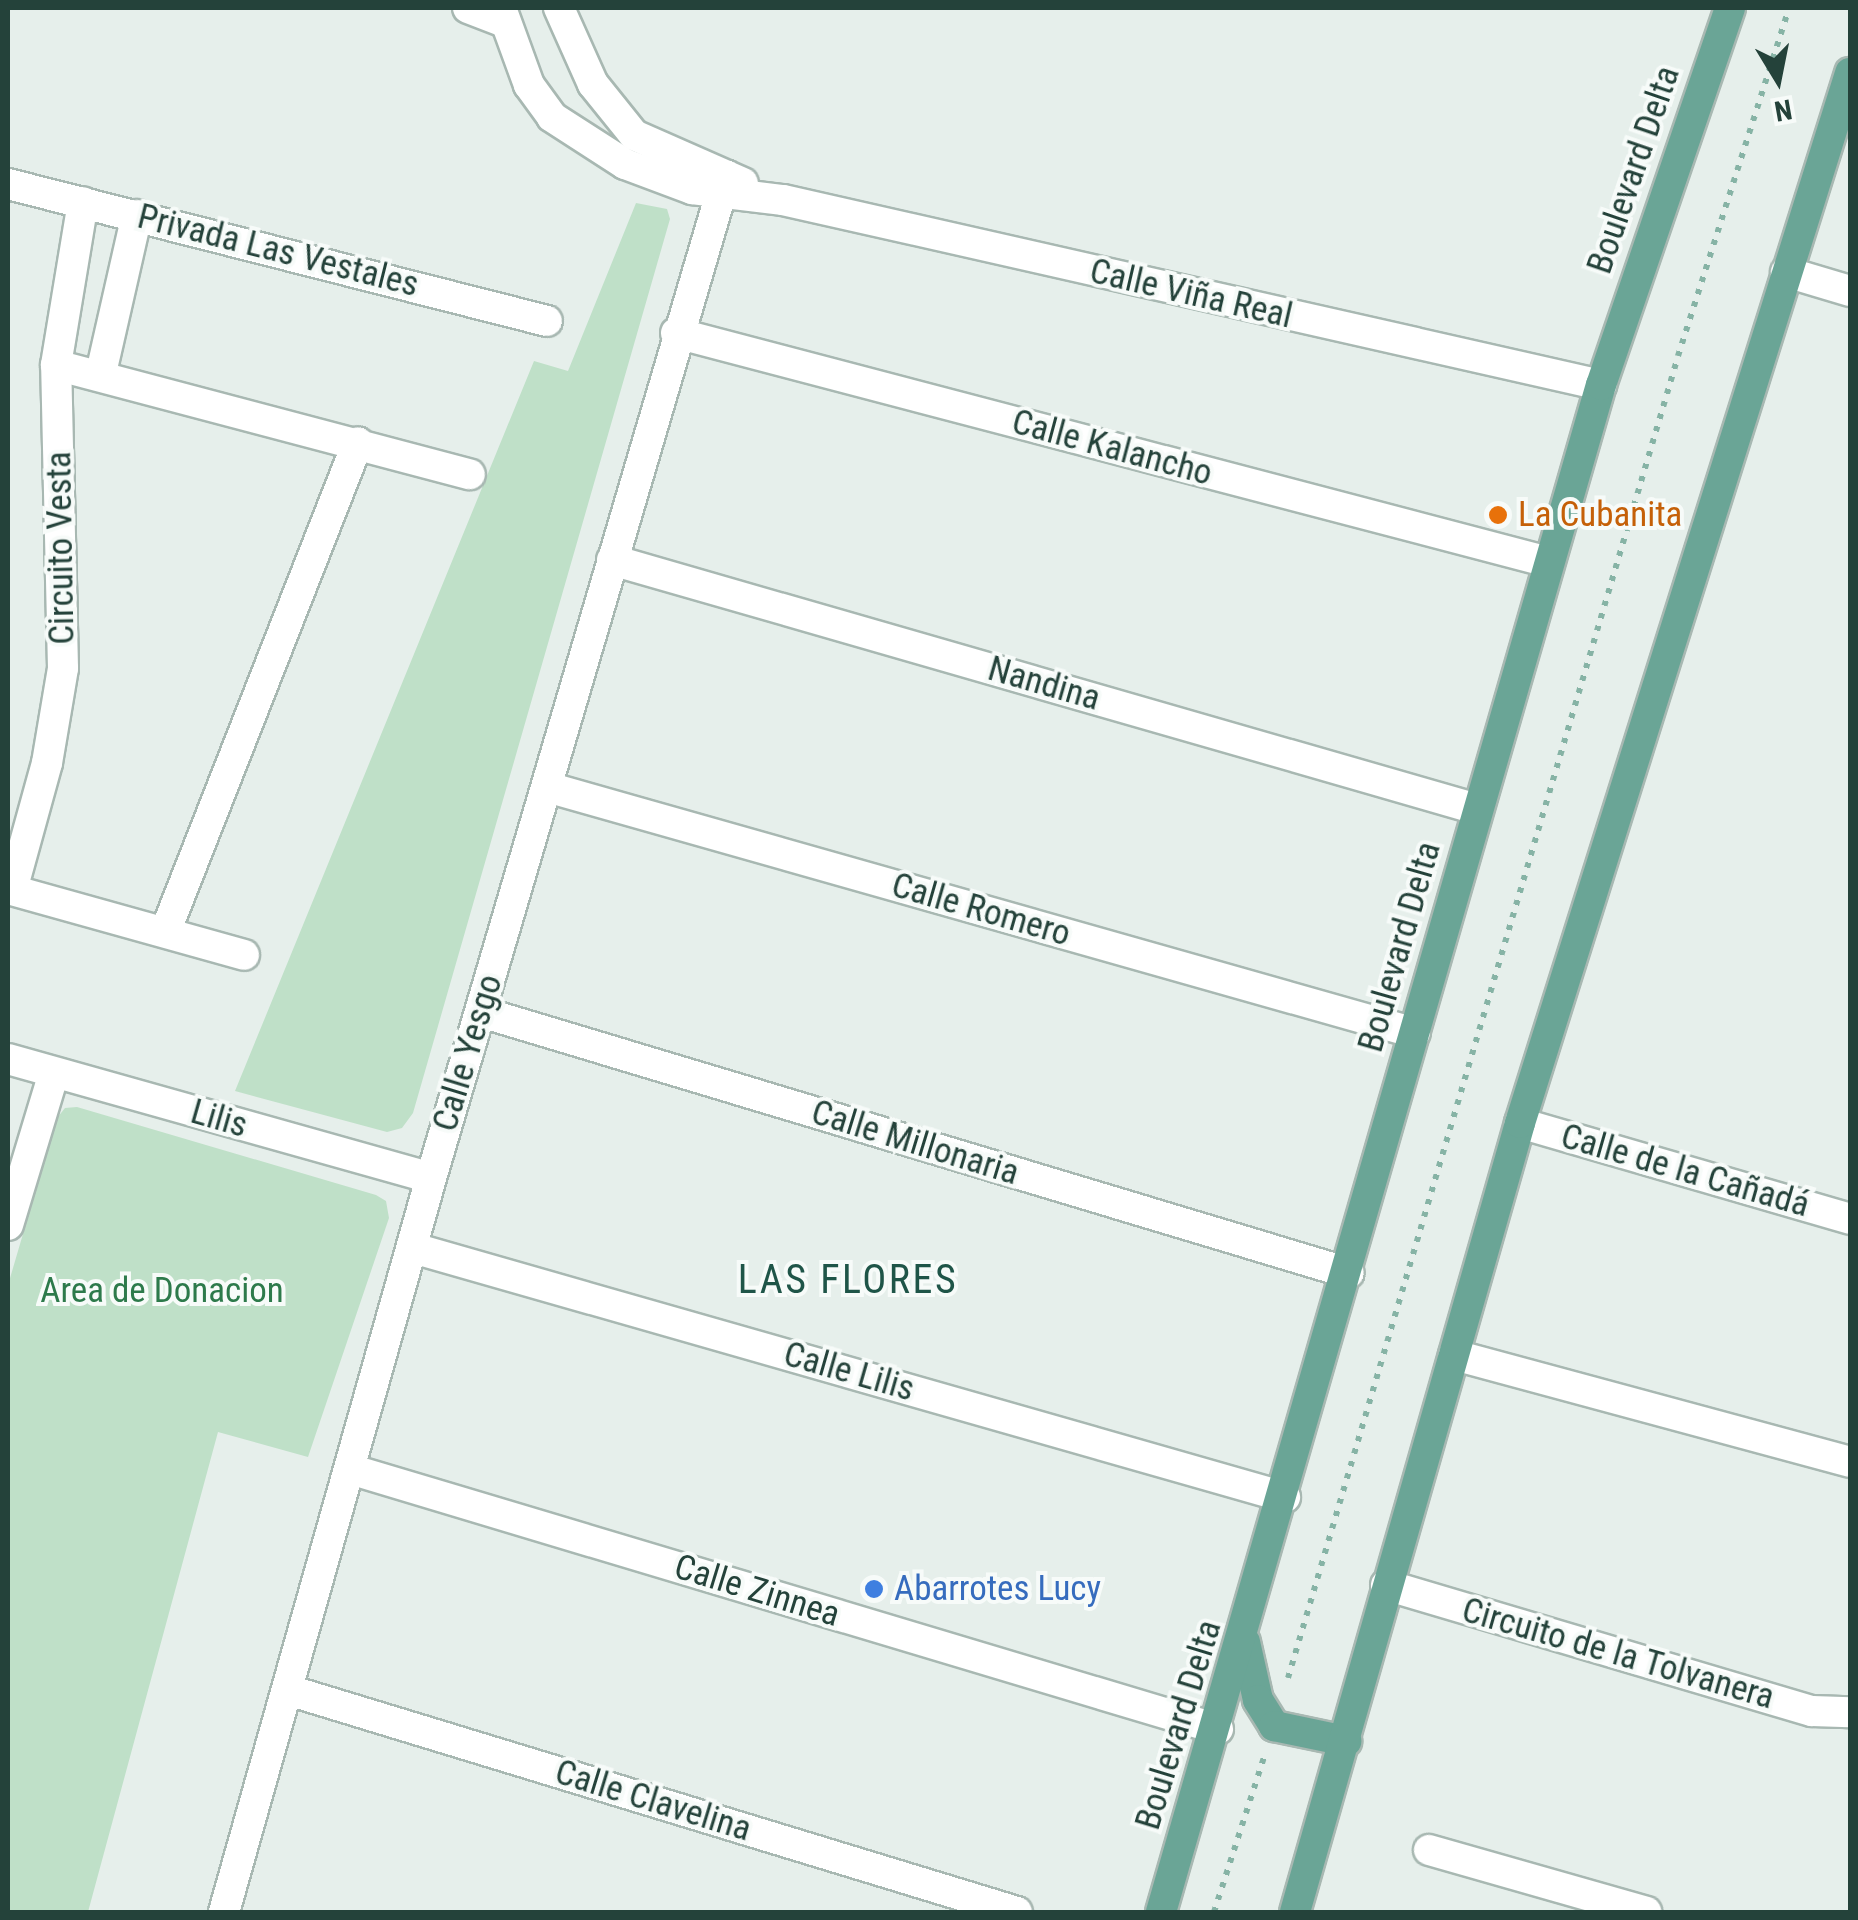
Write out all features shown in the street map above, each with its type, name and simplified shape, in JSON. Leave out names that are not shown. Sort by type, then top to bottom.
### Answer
[{"type":"main road","name":"Boulevard Delta","points":[[1160,1912],[1218,1730],[1601,384],[1730,8]]},
{"type":"main road","points":[[1295,1912],[1520,1122],[1850,73]]},
{"type":"main road","points":[[1244,1639],[1258,1700],[1274,1726],[1346,1741]]},
{"type":"street","points":[[468,8],[502,14],[529,85],[570,134],[625,164],[723,186]]},
{"type":"street","points":[[559,8],[593,84],[634,135],[723,186]]},
{"type":"street","name":"Privada Las Vestales","points":[[8,184],[547,321]]},
{"type":"street","name":"Calle Viña Real","points":[[723,186],[1601,384]]},
{"type":"street","name":"Calle Yesgo","points":[[224,1912],[353,1470],[431,1178],[676,333],[723,186]]},
{"type":"street","name":"Circuito Vesta","points":[[10,889],[47,763],[64,668],[56,365],[82,202]]},
{"type":"street","points":[[100,373],[137,215]]},
{"type":"street","points":[[1786,272],[1850,291]]},
{"type":"street","name":"Calle Kalancho","points":[[676,333],[1548,562]]},
{"type":"street","points":[[56,365],[100,373],[470,474]]},
{"type":"street","points":[[166,930],[358,442]]},
{"type":"street","name":"Nandina","points":[[612,560],[1477,809]]},
{"type":"street","name":"Calle Romero","points":[[547,786],[1414,1033]]},
{"type":"street","points":[[10,889],[244,955]]},
{"type":"street","name":"Calle Millonaria","points":[[480,1012],[1349,1274]]},
{"type":"street","name":"Lilis","points":[[8,1060],[431,1178]]},
{"type":"street","points":[[8,1225],[54,1073]]},
{"type":"street","name":"Calle de la Cañadá","points":[[1520,1122],[1850,1219]]},
{"type":"street","name":"Calle Lilis","points":[[412,1248],[1284,1497]]},
{"type":"street","points":[[1454,1355],[1850,1462]]},
{"type":"street","name":"Calle Zinnea","points":[[353,1470],[1218,1730]]},
{"type":"street","name":"Circuito de la Tolvanera","points":[[1386,1585],[1794,1706],[1850,1712]]},
{"type":"street","name":"Calle Clavelina","points":[[288,1690],[1018,1912]]},
{"type":"street","points":[[1429,1850],[1569,1901],[1646,1912]]},
{"type":"path","points":[[1214,1912],[1274,1726],[1678,356],[1788,8]]},
{"type":"green space","points":[[636,203],[667,209],[670,219],[413,1113],[402,1128],[387,1132],[235,1091],[534,361],[568,371]]},
{"type":"green space","name":"Area de Donacion","points":[[77,1107],[376,1195],[386,1201],[389,1218],[308,1457],[218,1432],[88,1912],[8,1912],[8,1285],[57,1118],[65,1108]]},
{"type":"place","name":"La Cubanita","points":[[1498,515]]},
{"type":"place","name":"Abarrotes Lucy","points":[[874,1589]]},
{"type":"district","name":"LAS FLORES","points":[[848,1280]]}]
